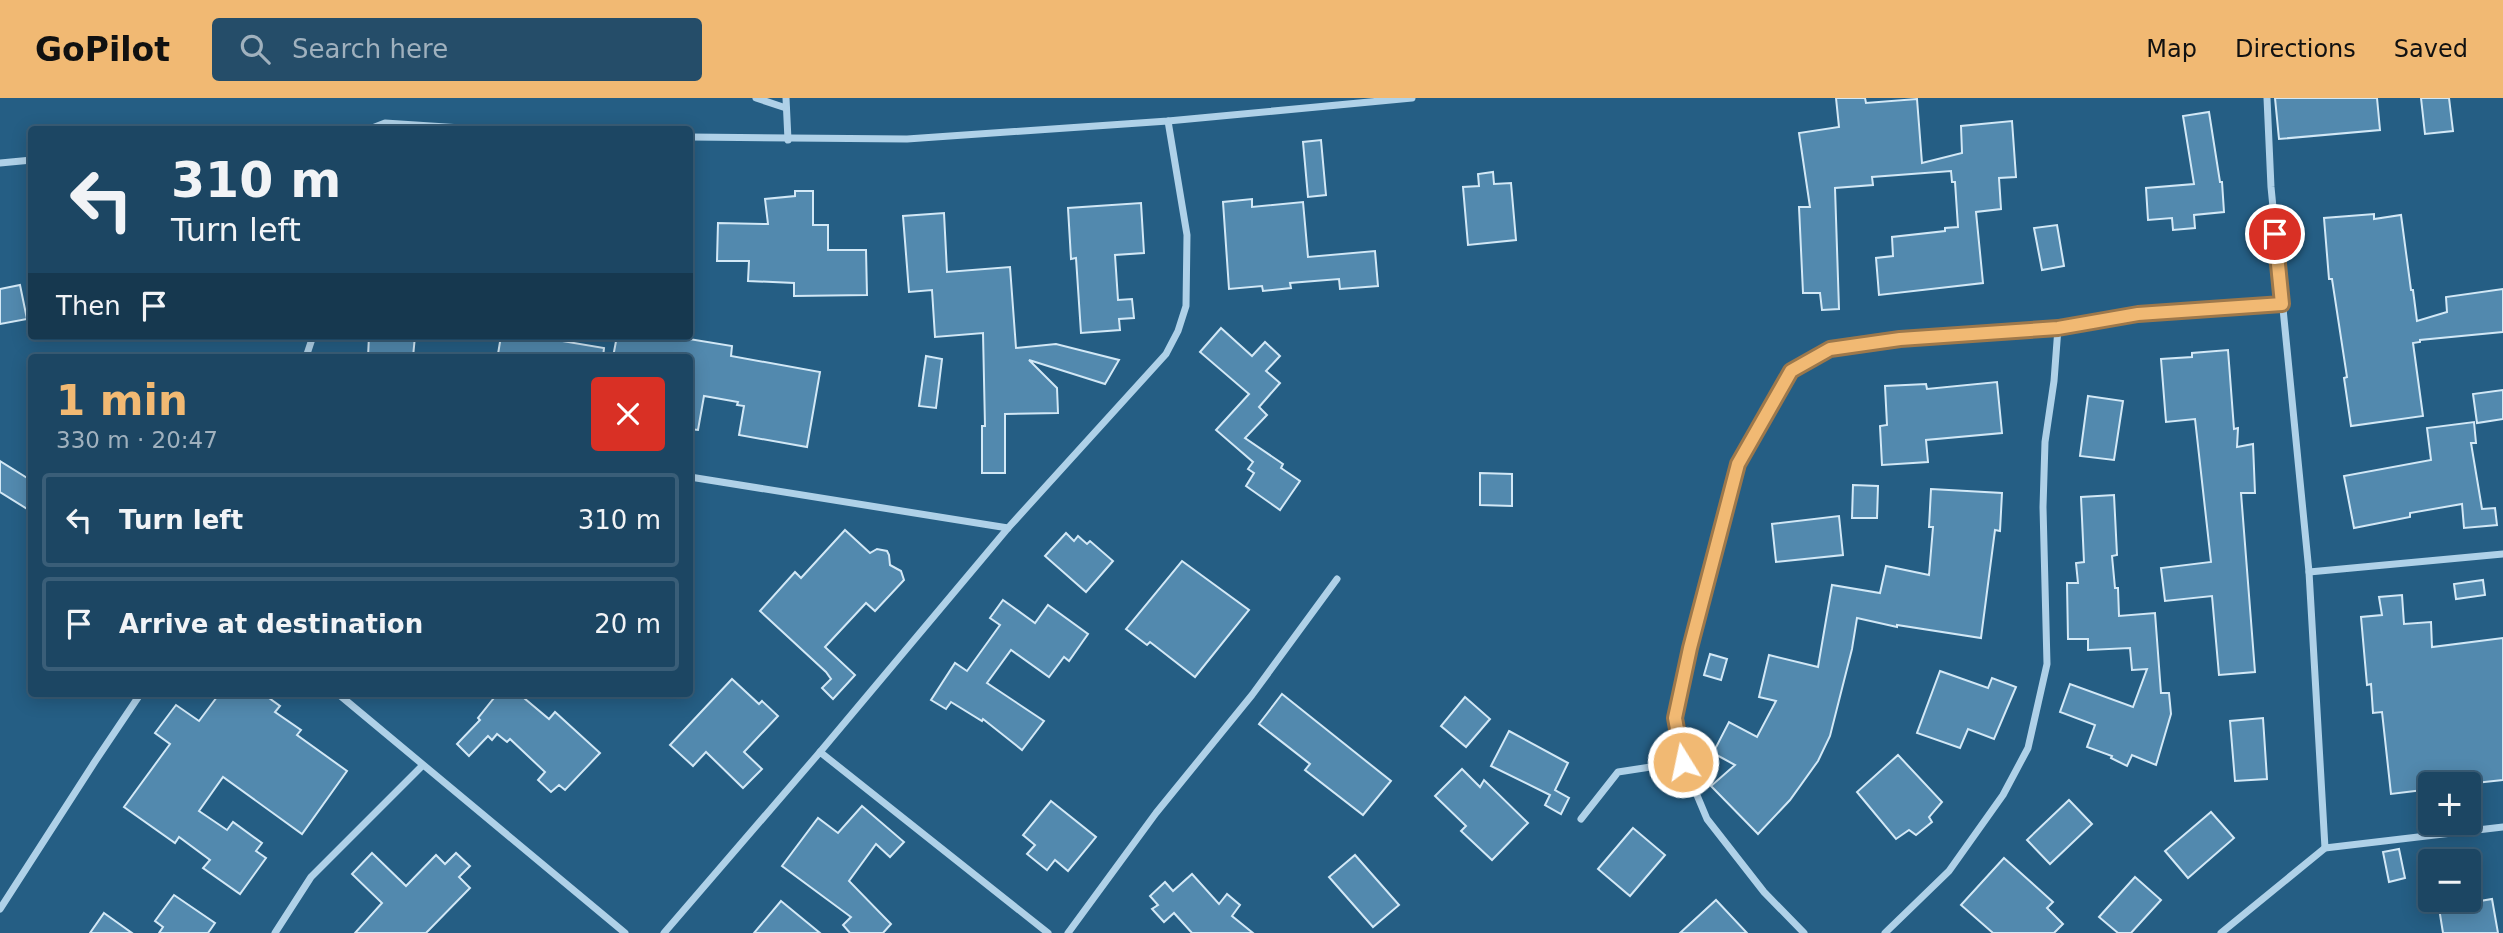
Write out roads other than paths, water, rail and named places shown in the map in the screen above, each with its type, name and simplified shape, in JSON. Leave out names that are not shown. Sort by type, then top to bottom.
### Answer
[{"type":"street","points":[[756,98],[786,108]]},
{"type":"street","points":[[786,98],[788,140]]},
{"type":"street","points":[[693,137],[907,139],[1168,121],[1412,98]]},
{"type":"street","points":[[2267,98],[2271,187],[2309,572],[2325,848]]},
{"type":"street","points":[[664,933],[1008,528],[1166,354],[1178,331],[1186,306],[1187,235],[1168,121]]},
{"type":"street","points":[[377,126],[384,123],[430,126]]},
{"type":"street","points":[[0,163],[28,160]]},
{"type":"street","points":[[1804,933],[1764,892],[1707,819],[1683,762],[1675,718],[1690,648],[1738,464],[1791,371],[1830,349],[1900,339],[2058,328],[2138,314],[2282,304]]},
{"type":"street","points":[[1885,933],[1949,870],[2003,795],[2028,748],[2047,664],[2043,507],[2045,442],[2058,328]]},
{"type":"street","points":[[693,477],[1008,528]]},
{"type":"street","points":[[2309,572],[2503,554]]},
{"type":"street","points":[[1068,933],[1156,813],[1251,695],[1337,579]]},
{"type":"street","points":[[0,909],[138,697]]},
{"type":"street","points":[[342,697],[625,933]]},
{"type":"street","points":[[820,752],[1048,933]]},
{"type":"street","points":[[1581,819],[1618,772],[1683,762]]},
{"type":"street","points":[[275,933],[311,877],[422,766]]},
{"type":"street","points":[[2221,933],[2325,848],[2503,827]]}]
